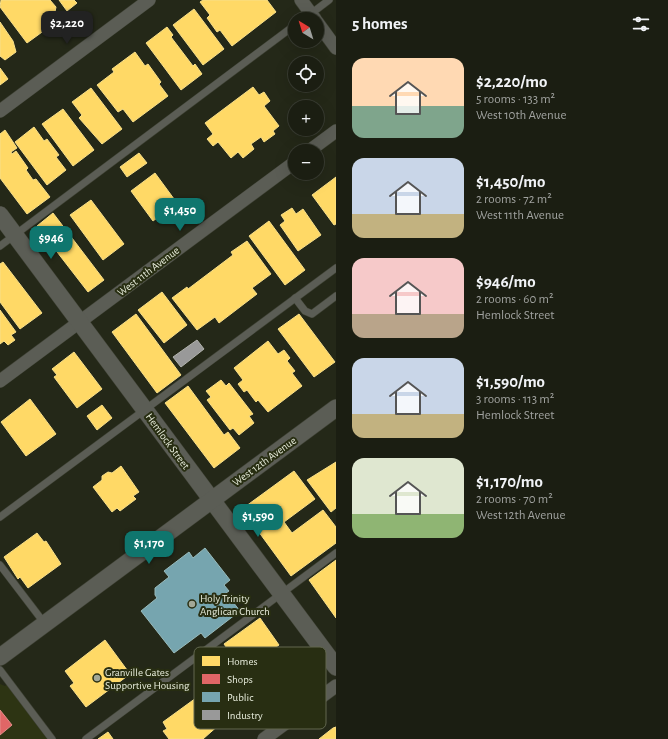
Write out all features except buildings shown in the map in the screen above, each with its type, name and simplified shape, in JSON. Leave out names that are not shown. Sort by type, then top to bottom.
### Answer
[{"type":"street","points":[[0,111],[149,0]]},
{"type":"street","points":[[301,0],[308,12]]},
{"type":"street","points":[[324,33],[336,48]]},
{"type":"street","points":[[318,144],[336,131]]},
{"type":"street","name":"West 11th Avenue","points":[[0,381],[288,167]]},
{"type":"street","name":"Hemlock Street","points":[[0,215],[321,647]]},
{"type":"street","name":"West 12th Avenue","points":[[0,657],[336,408]]},
{"type":"street","name":"Hemlock Street","points":[[326,653],[336,667]]},
{"type":"street","points":[[326,693],[336,686]]},
{"type":"street","points":[[264,739],[278,729]]},
{"type":"lane","points":[[318,12],[329,0]]},
{"type":"lane","points":[[0,246],[288,30]]},
{"type":"lane","points":[[0,517],[336,268]]},
{"type":"lane","points":[[295,298],[305,311],[312,314],[336,296]]},
{"type":"lane","points":[[210,647],[336,553]]},
{"type":"lane","points":[[0,565],[45,624]]},
{"type":"lane","points":[[86,739],[194,659]]},
{"type":"lane","points":[[0,670],[52,739]]},
{"type":"shaded area","points":[[9,683],[52,739],[0,739],[0,684],[5,686]]},
{"type":"place","name":"Holy Trinity Anglican Church","points":[[192,604]]},
{"type":"place","name":"Granville Gates Supportive Housing","points":[[97,678]]}]
